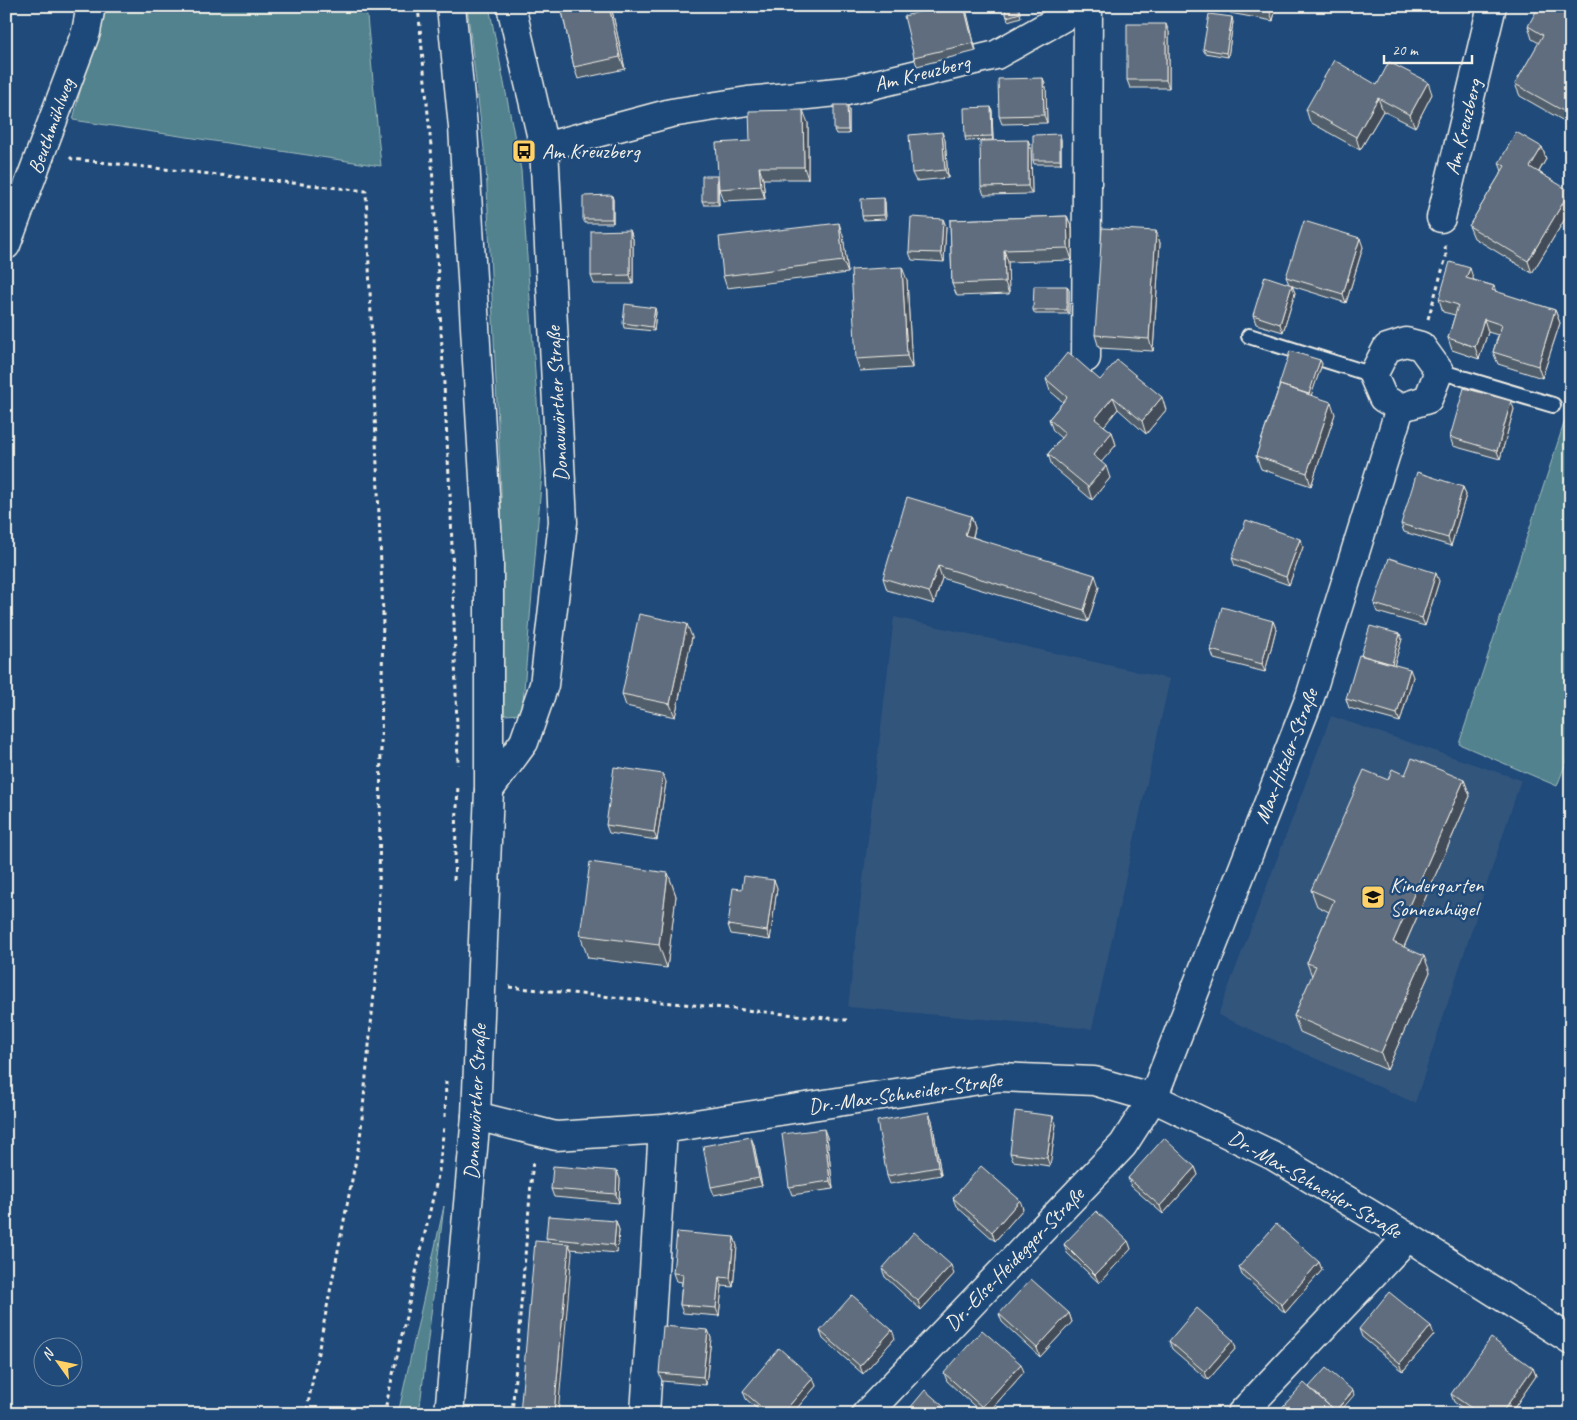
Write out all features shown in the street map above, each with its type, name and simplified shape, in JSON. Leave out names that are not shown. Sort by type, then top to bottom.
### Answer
[{"type":"street","name":"Beuthmühlweg","points":[[6,245],[86,32],[91,6]]},
{"type":"street","name":"Donauwörther Straße","points":[[449,1414],[476,1116],[489,790],[489,561],[463,127],[450,6]]},
{"type":"street","name":"Donauwörther Straße","points":[[489,790],[524,742],[544,685],[563,522],[544,148],[511,6]]},
{"type":"street","name":"Am Kreuzberg","points":[[544,148],[671,113],[748,101],[847,91],[996,55],[1083,6]]},
{"type":"street","points":[[1086,358],[1088,6]]},
{"type":"street","name":"Am Kreuzberg","points":[[1441,218],[1492,6]]},
{"type":"street","points":[[1406,342],[1421,346],[1439,371],[1428,399],[1400,408],[1383,398],[1373,375],[1387,348],[1406,342]]},
{"type":"street","name":"Max-Hitzler-Straße","points":[[1153,1098],[1310,697],[1400,408]]},
{"type":"street","name":"Dr.-Max-Schneider-Straße","points":[[476,1116],[556,1136],[663,1129],[999,1077],[1094,1081],[1153,1098],[1272,1155],[1408,1237],[1571,1340]]},
{"type":"street","name":"Dr.-Else-Heidegger-Straße","points":[[866,1414],[1123,1145],[1153,1098]]},
{"type":"street","points":[[644,1414],[663,1129]]},
{"type":"street","points":[[1241,1414],[1408,1237]]},
{"type":"lane","points":[[1249,336],[1373,375]]},
{"type":"lane","points":[[1439,371],[1553,405]]},
{"type":"path","points":[[418,6],[431,146],[450,493],[458,768]]},
{"type":"path","points":[[46,139],[72,159],[366,191],[383,615],[378,952],[360,1139],[306,1414]]},
{"type":"path","points":[[1421,346],[1446,257],[1441,218]]},
{"type":"path","points":[[454,886],[458,778]]},
{"type":"path","points":[[481,984],[847,1020]]},
{"type":"path","points":[[384,1414],[440,1171],[446,1079]]},
{"type":"path","points":[[512,1414],[535,1131]]},
{"type":"shaded area","points":[[894,617],[1170,679],[1092,1029],[848,1007]]},
{"type":"shaded area","name":"Kindergarten Sonnenhügel","points":[[1331,716],[1521,780],[1415,1103],[1218,1015]]},
{"type":"green space","points":[[101,6],[366,6],[381,166],[73,120]]},
{"type":"green space","points":[[467,6],[489,6],[521,170],[542,473],[522,714],[504,715],[501,490],[486,166]]},
{"type":"green space","points":[[1571,402],[1571,750],[1557,786],[1459,744]]},
{"type":"green space","points":[[444,1206],[419,1414],[398,1414]]},
{"type":"building","points":[[561,6],[609,6],[620,57],[574,67]]},
{"type":"building","points":[[942,6],[964,6],[973,43],[914,57],[904,16]]},
{"type":"building","points":[[1004,6],[1018,6],[1020,13],[1007,17]]},
{"type":"building","points":[[1236,6],[1271,6],[1270,12]]},
{"type":"building","points":[[1539,6],[1565,6],[1571,10],[1571,107],[1567,113],[1515,84],[1543,35],[1528,26]]},
{"type":"building","points":[[1209,14],[1232,17],[1226,53],[1203,49]]},
{"type":"building","points":[[1127,24],[1166,24],[1166,80],[1127,80]]},
{"type":"building","points":[[1334,60],[1377,85],[1389,62],[1428,82],[1410,115],[1378,98],[1356,137],[1306,109]]},
{"type":"building","points":[[1043,78],[1044,115],[999,116],[998,79]]},
{"type":"building","points":[[834,105],[847,105],[848,130],[834,130]]},
{"type":"building","points":[[991,107],[992,136],[965,137],[964,108]]},
{"type":"building","points":[[803,110],[804,167],[759,167],[761,186],[719,189],[716,143],[750,141],[749,111]]},
{"type":"building","points":[[942,132],[945,170],[912,173],[909,135]]},
{"type":"building","points":[[1516,132],[1542,147],[1530,167],[1570,191],[1528,261],[1469,226],[1505,166],[1499,163]]},
{"type":"building","points":[[1060,134],[1060,160],[1033,160],[1033,135]]},
{"type":"building","points":[[1028,140],[1028,186],[981,187],[980,141]]},
{"type":"building","points":[[702,176],[717,176],[717,201],[702,201]]},
{"type":"building","points":[[612,195],[612,219],[583,219],[583,196]]},
{"type":"building","points":[[884,198],[884,215],[862,216],[861,199]]},
{"type":"building","points":[[1067,216],[1068,248],[1004,250],[1005,282],[952,284],[950,220]]},
{"type":"building","points":[[911,217],[943,219],[941,253],[909,252]]},
{"type":"building","points":[[1304,221],[1360,238],[1343,294],[1286,277]]},
{"type":"building","points":[[839,223],[843,261],[723,276],[719,237]]},
{"type":"building","points":[[1102,228],[1156,231],[1149,339],[1095,335]]},
{"type":"building","points":[[630,230],[630,275],[591,276],[591,231]]},
{"type":"building","points":[[1450,262],[1470,268],[1466,278],[1494,286],[1492,290],[1555,310],[1538,366],[1493,352],[1502,325],[1484,319],[1475,347],[1448,338],[1458,305],[1439,299]]},
{"type":"building","points":[[902,267],[907,356],[856,359],[851,270]]},
{"type":"building","points":[[1265,276],[1292,285],[1280,324],[1253,315]]},
{"type":"building","points":[[1034,286],[1067,286],[1067,310],[1033,310]]},
{"type":"building","points":[[625,304],[655,308],[652,327],[623,323]]},
{"type":"building","points":[[1290,351],[1320,360],[1309,394],[1279,385]]},
{"type":"building","points":[[1068,352],[1100,380],[1117,360],[1162,397],[1142,421],[1113,397],[1095,419],[1112,432],[1093,455],[1106,466],[1088,487],[1048,454],[1065,433],[1049,419],[1067,397],[1046,379]]},
{"type":"building","points":[[1280,385],[1331,402],[1307,473],[1256,456]]},
{"type":"building","points":[[1464,388],[1511,401],[1497,451],[1450,437]]},
{"type":"building","points":[[1417,472],[1463,487],[1448,538],[1401,524]]},
{"type":"building","points":[[907,497],[971,516],[965,535],[1095,575],[1084,610],[938,566],[929,592],[883,578]]},
{"type":"building","points":[[1246,520],[1300,539],[1286,577],[1232,558]]},
{"type":"building","points":[[1389,558],[1436,573],[1422,618],[1374,604]]},
{"type":"building","points":[[1222,607],[1273,621],[1262,664],[1211,650]]},
{"type":"building","points":[[639,614],[687,624],[670,704],[622,694]]},
{"type":"building","points":[[1370,626],[1400,634],[1392,664],[1361,655]]},
{"type":"building","points":[[1359,655],[1410,669],[1397,714],[1346,699]]},
{"type":"building","points":[[1412,758],[1464,780],[1393,942],[1424,956],[1381,1053],[1294,1016],[1316,966],[1307,963],[1334,900],[1311,890],[1364,770],[1388,780],[1392,769],[1405,775]]},
{"type":"building","points":[[614,767],[663,774],[654,832],[606,825]]},
{"type":"building","points":[[590,862],[668,873],[659,945],[580,935]]},
{"type":"building","points":[[744,876],[774,880],[767,931],[728,925],[733,888],[742,889]]},
{"type":"building","points":[[1015,1111],[1053,1116],[1047,1158],[1010,1153]]},
{"type":"building","points":[[929,1112],[938,1167],[887,1176],[877,1121]]},
{"type":"building","points":[[824,1129],[830,1181],[789,1187],[782,1134]]},
{"type":"building","points":[[751,1137],[759,1178],[711,1187],[703,1146]]},
{"type":"building","points":[[1164,1138],[1195,1167],[1160,1206],[1128,1178]]},
{"type":"building","points":[[553,1166],[617,1171],[616,1194],[551,1189]]},
{"type":"building","points":[[981,1166],[1020,1200],[992,1232],[953,1198]]},
{"type":"building","points":[[1096,1211],[1128,1241],[1095,1275],[1064,1244]]},
{"type":"building","points":[[548,1216],[616,1221],[614,1245],[546,1238]]},
{"type":"building","points":[[1276,1224],[1319,1262],[1282,1305],[1239,1267]]},
{"type":"building","points":[[677,1232],[734,1237],[730,1278],[719,1277],[716,1308],[680,1305],[683,1274],[673,1273]]},
{"type":"building","points":[[914,1232],[951,1265],[918,1301],[882,1269]]},
{"type":"building","points":[[535,1241],[569,1244],[554,1414],[520,1414]]},
{"type":"building","points":[[1031,1279],[1069,1313],[1037,1348],[999,1314]]},
{"type":"building","points":[[1389,1292],[1431,1326],[1400,1363],[1359,1329]]},
{"type":"building","points":[[852,1295],[892,1330],[860,1366],[820,1331]]},
{"type":"building","points":[[1197,1308],[1233,1340],[1205,1372],[1169,1341]]},
{"type":"building","points":[[663,1326],[708,1330],[703,1377],[659,1373]]},
{"type":"building","points":[[982,1330],[1021,1364],[982,1407],[944,1373]]},
{"type":"building","points":[[1491,1338],[1533,1368],[1501,1414],[1480,1414],[1451,1394]]},
{"type":"building","points":[[779,1348],[813,1378],[782,1414],[769,1414],[743,1391]]},
{"type":"building","points":[[1326,1368],[1353,1391],[1335,1411],[1309,1387]]},
{"type":"building","points":[[1304,1383],[1338,1414],[1276,1414]]},
{"type":"building","points":[[925,1390],[952,1414],[905,1414]]},
{"type":"place","name":"Am Kreuzberg","points":[[524,151]]},
{"type":"place","name":"Kindergarten Sonnenhügel","points":[[1373,897]]}]
